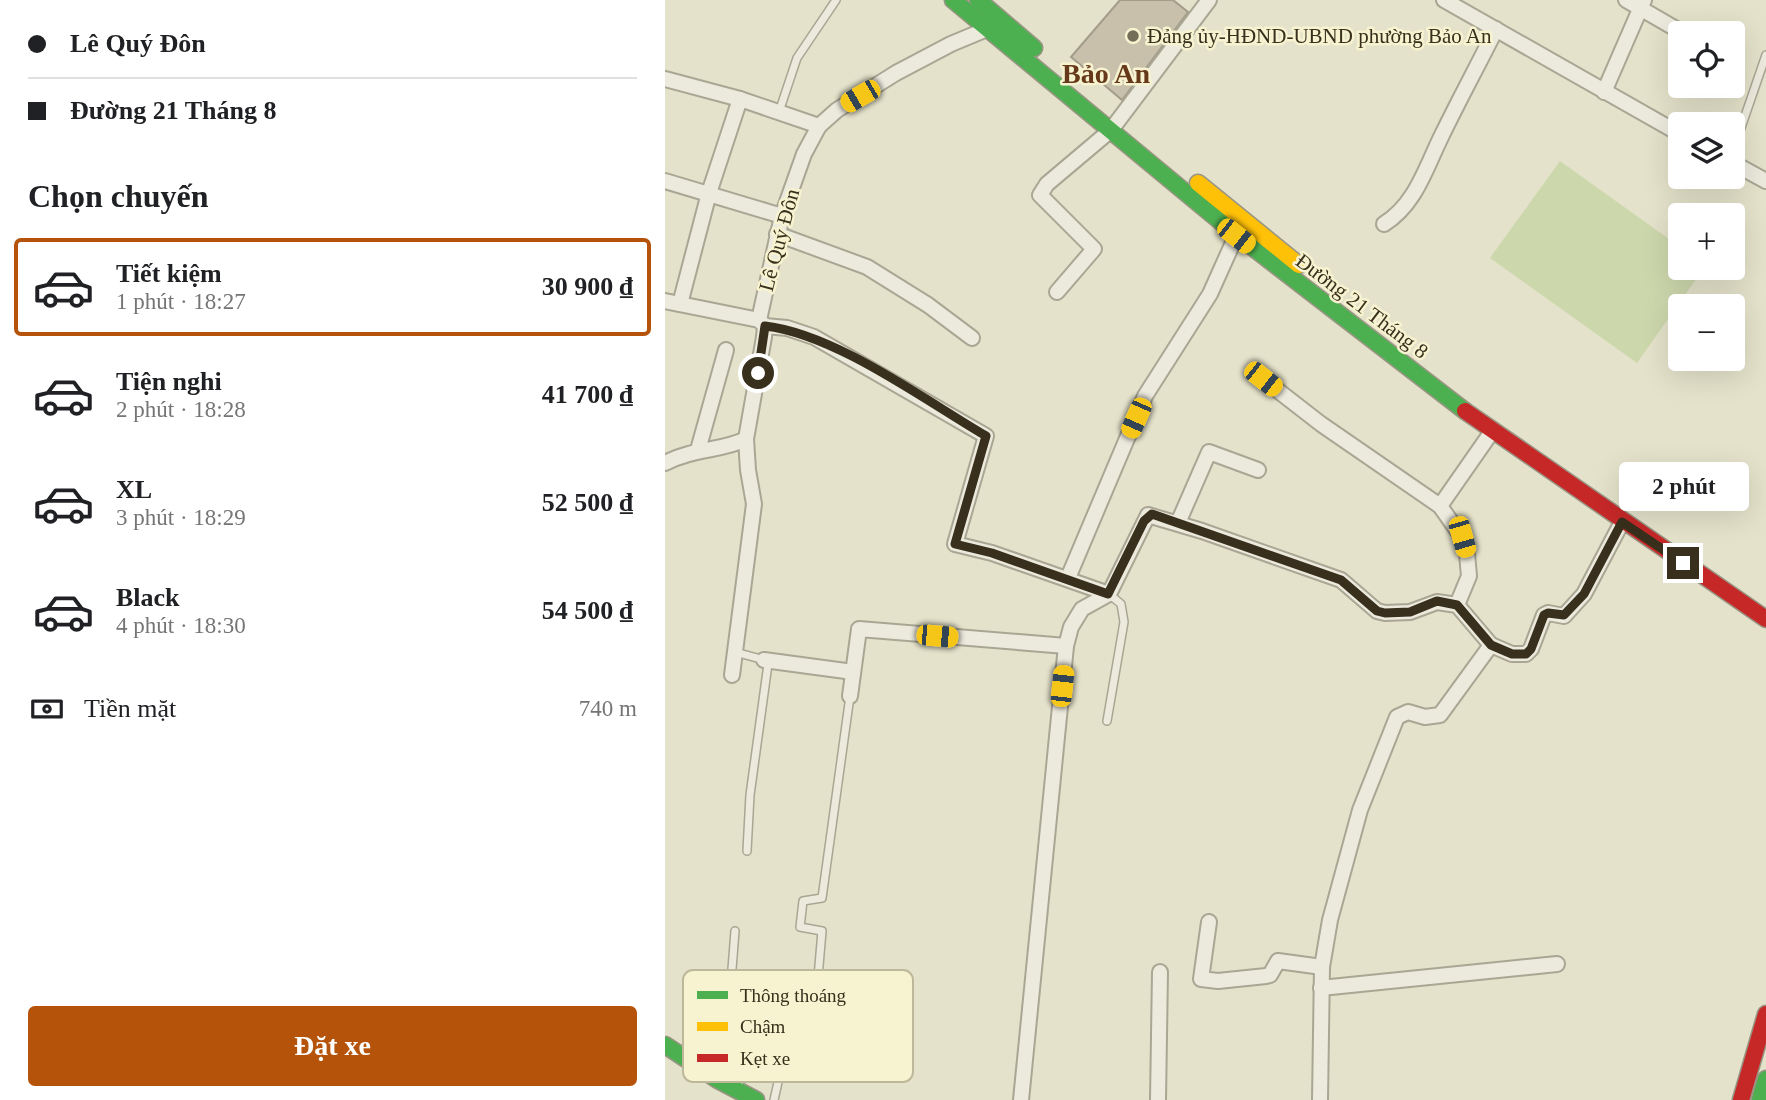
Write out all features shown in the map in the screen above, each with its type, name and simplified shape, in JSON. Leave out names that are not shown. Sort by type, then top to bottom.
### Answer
[{"type":"main road","name":"Đường 21 Tháng 8","points":[[953,0],[987,29],[1550,458],[1766,604]]},
{"type":"main road","name":"Đường 21 Tháng 8","points":[[978,0],[1236,236],[1493,430],[1622,522],[1766,618]]},
{"type":"main road","points":[[1741,1100],[1766,1014]]},
{"type":"main road","points":[[665,1045],[683,1056]]},
{"type":"main road","points":[[1760,1100],[1766,1080]]},
{"type":"main road","points":[[725,1082],[750,1097]]},
{"type":"street","points":[[1056,292],[1094,249],[1040,195],[1047,184],[1115,125],[1209,0]]},
{"type":"street","points":[[1444,0],[1668,127]]},
{"type":"street","points":[[1626,0],[1642,4],[1668,23]]},
{"type":"street","points":[[1604,92],[1642,4]]},
{"type":"street","name":"Lê Quý Đôn","points":[[732,675],[754,504],[746,439],[762,323],[777,234],[804,154],[819,127],[837,110],[896,73],[951,44],[987,29]]},
{"type":"street","points":[[1384,224],[1398,216],[1424,177],[1441,137],[1496,29]]},
{"type":"street","points":[[665,79],[740,99],[819,127]]},
{"type":"street","points":[[680,304],[709,193],[740,99]]},
{"type":"street","points":[[1745,170],[1766,181]]},
{"type":"street","points":[[665,181],[782,216]]},
{"type":"street","points":[[777,234],[817,247],[877,273],[928,305],[972,338]]},
{"type":"street","points":[[1068,578],[1145,397],[1210,294],[1236,236]]},
{"type":"street","points":[[665,301],[787,328],[814,337],[986,436],[955,544],[1068,578],[1108,594]]},
{"type":"street","points":[[698,450],[726,351]]},
{"type":"street","points":[[1263,379],[1321,424],[1440,506],[1462,537],[1468,554],[1469,576],[1457,605]]},
{"type":"street","points":[[1440,506],[1493,430]]},
{"type":"street","points":[[665,463],[698,450],[746,439]]},
{"type":"street","points":[[1178,523],[1209,452],[1258,470]]},
{"type":"street","points":[[1021,1100],[1066,646],[1071,627],[1082,609],[1108,594],[1148,515],[1341,580],[1377,611],[1410,612],[1437,601],[1457,605],[1491,645],[1512,654],[1526,654],[1544,615],[1564,615],[1584,594],[1622,522]]},
{"type":"street","points":[[850,696],[859,629],[1066,646]]},
{"type":"street","points":[[1320,1100],[1322,967],[1330,920],[1360,810],[1397,718],[1408,712],[1425,717],[1440,715],[1491,645]]},
{"type":"street","points":[[764,660],[853,672]]},
{"type":"street","points":[[1209,922],[1201,979],[1218,981],[1266,976],[1270,975],[1278,961],[1322,967]]},
{"type":"street","points":[[1321,988],[1557,964]]},
{"type":"street","points":[[1158,1100],[1160,972]]},
{"type":"lane","points":[[778,112],[797,58],[836,0]]},
{"type":"lane","points":[[1745,116],[1766,55]]},
{"type":"lane","points":[[1107,721],[1124,622],[1121,604],[1108,594]]},
{"type":"lane","points":[[735,652],[764,660],[768,664],[750,795],[747,851]]},
{"type":"lane","points":[[819,970],[822,931],[800,927],[803,901],[822,898],[850,696]]},
{"type":"lane","points":[[731,970],[735,931]]},
{"type":"lane","points":[[774,1100],[777,1082]]},
{"type":"green space","points":[[1560,161],[1668,238],[1668,280],[1696,280],[1686,294],[1668,294],[1668,319],[1637,363],[1490,258]]},
{"type":"building","name":"Đảng ủy-HĐND-UBND phường Bảo An","points":[[1120,0],[1173,0],[1188,12],[1122,100],[1071,57]]},
{"type":"traffic: fast","points":[[953,0],[1238,236],[1465,411]]},
{"type":"traffic: fast","points":[[978,0],[1034,48]]},
{"type":"traffic: fast","points":[[665,1045],[683,1057]]},
{"type":"traffic: fast","points":[[1760,1100],[1766,1079]]},
{"type":"traffic: fast","points":[[722,1082],[756,1100]]},
{"type":"traffic: slow","points":[[1198,183],[1299,265]]},
{"type":"traffic: jam","points":[[1465,411],[1766,619]]},
{"type":"traffic: jam","points":[[1741,1100],[1766,1014]]},
{"type":"place","name":"Đảng ủy-HĐND-UBND phường Bảo An","points":[[1133,36]]},
{"type":"district","name":"Bảo An","points":[[1106,73]]},
{"type":"route","points":[[758,373],[765,326],[787,328],[814,337],[870,367],[986,436],[955,544],[992,553],[1108,594],[1144,521],[1152,514],[1341,580],[1377,611],[1410,612],[1437,601],[1457,605],[1491,645],[1520,655],[1531,649],[1544,615],[1564,615],[1576,605],[1622,522],[1683,563]]}]
